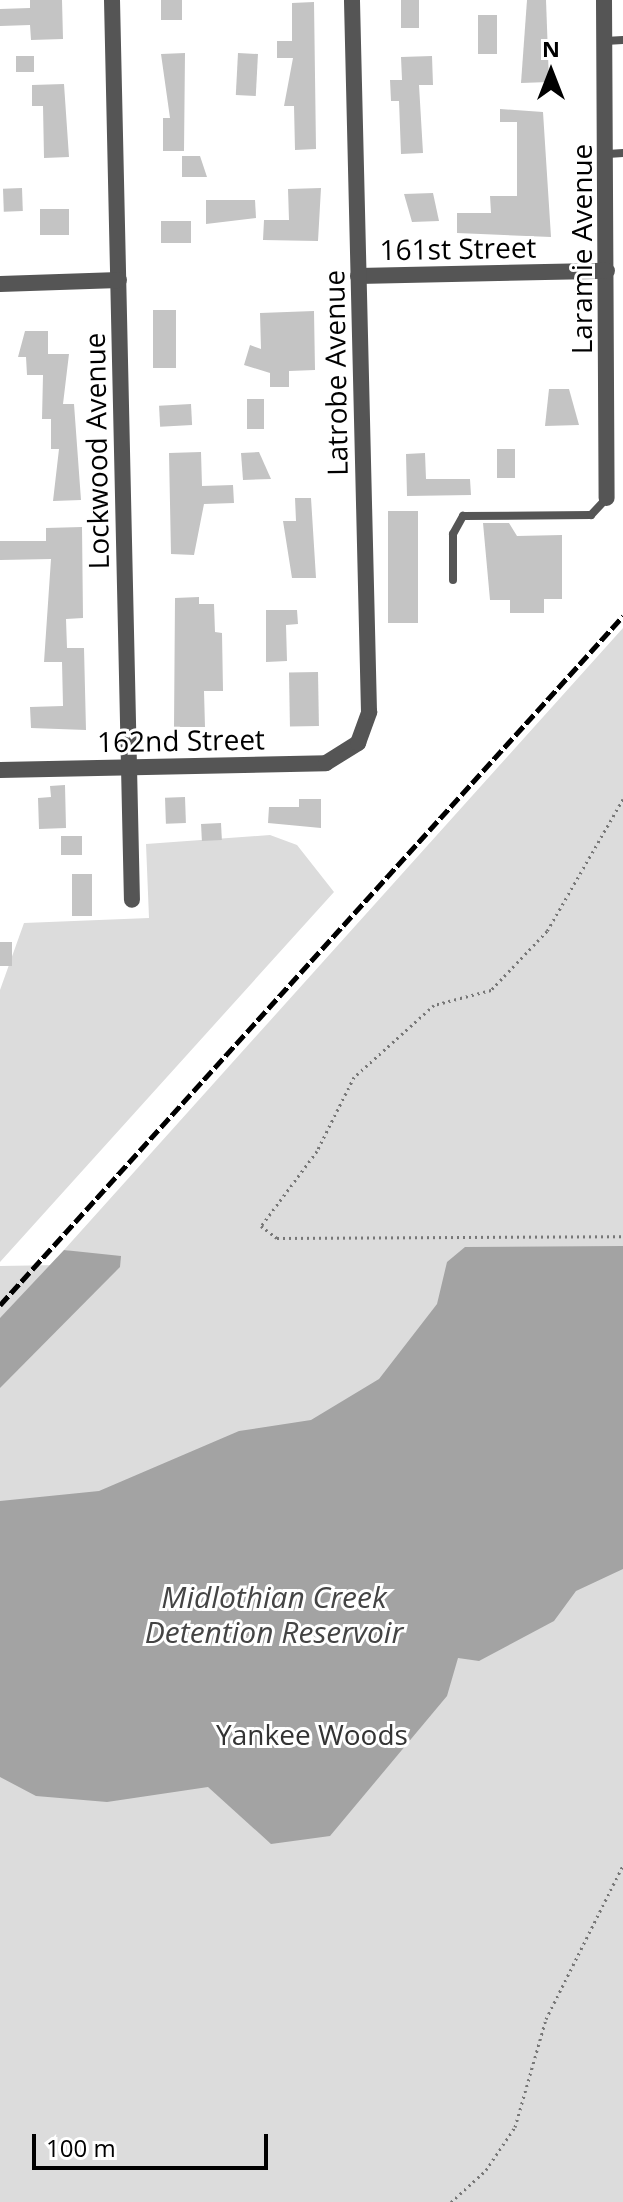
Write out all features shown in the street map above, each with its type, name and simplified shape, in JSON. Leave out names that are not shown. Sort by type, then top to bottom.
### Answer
[{"type":"street","name":"Lockwood Avenue","points":[[112,0],[132,900]]},
{"type":"street","name":"Latrobe Avenue","points":[[352,0],[369,712],[358,743]]},
{"type":"street","name":"Laramie Avenue","points":[[604,0],[616,184],[607,271],[607,498]]},
{"type":"street","name":"161st Street","points":[[358,276],[607,271]]},
{"type":"street","points":[[0,284],[119,280]]},
{"type":"street","name":"162nd Street","points":[[0,770],[326,763],[358,743]]},
{"type":"lane","points":[[605,41],[623,40]]},
{"type":"lane","points":[[453,580],[453,534],[463,516],[591,515],[607,498]]},
{"type":"path","points":[[623,799],[547,931],[491,990],[434,1005],[354,1077],[317,1151],[261,1226],[277,1238],[623,1236]]},
{"type":"path","points":[[451,2202],[486,2170],[515,2127],[546,2019],[623,1865]]},
{"type":"green space","name":"Yankee Woods","points":[[623,628],[623,2202],[0,2202],[0,1266],[59,1265],[70,1251],[64,1250]]},
{"type":"green space","points":[[270,835],[297,845],[334,892],[0,1262],[0,990],[24,923],[149,918],[146,844]]},
{"type":"water","name":"Midlothian Creek Detention Reservoir","points":[[623,1246],[623,1569],[576,1591],[554,1621],[479,1661],[458,1658],[447,1696],[330,1836],[271,1844],[208,1787],[107,1802],[36,1796],[0,1777],[0,1501],[99,1491],[239,1431],[311,1420],[379,1379],[437,1304],[447,1262],[465,1247]]},
{"type":"water","points":[[64,1250],[121,1256],[120,1267],[0,1388],[0,1318]]},
{"type":"building","points":[[30,0],[62,0],[63,39],[31,40],[30,25],[0,26],[0,9],[30,8]]},
{"type":"building","points":[[161,0],[182,0],[182,20],[161,20]]},
{"type":"building","points":[[401,0],[419,0],[419,28],[401,28]]},
{"type":"building","points":[[527,0],[546,0],[549,82],[521,83]]},
{"type":"building","points":[[314,2],[316,149],[295,150],[294,106],[284,106],[293,58],[277,58],[277,41],[292,41],[292,3]]},
{"type":"building","points":[[478,15],[497,15],[497,54],[478,54]]},
{"type":"building","points":[[185,53],[184,151],[163,151],[163,118],[170,118],[161,54]]},
{"type":"building","points":[[238,53],[258,54],[256,96],[236,95]]},
{"type":"building","points":[[16,56],[34,56],[34,72],[16,72]]},
{"type":"building","points":[[432,56],[433,85],[419,85],[423,153],[401,154],[399,101],[391,101],[390,80],[402,80],[401,57]]},
{"type":"building","points":[[64,84],[69,157],[44,158],[43,106],[32,106],[32,85]]},
{"type":"building","points":[[500,109],[543,112],[551,237],[457,233],[457,213],[491,213],[490,196],[517,196],[517,122],[500,122]]},
{"type":"building","points":[[182,156],[200,156],[207,177],[182,177]]},
{"type":"building","points":[[22,188],[23,211],[4,212],[3,189]]},
{"type":"building","points":[[321,188],[318,241],[263,240],[264,220],[289,220],[288,189]]},
{"type":"building","points":[[433,193],[439,221],[412,222],[404,194]]},
{"type":"building","points":[[206,200],[255,200],[256,218],[206,224]]},
{"type":"building","points":[[40,209],[69,209],[69,235],[40,235]]},
{"type":"building","points":[[161,221],[191,221],[191,243],[161,243]]},
{"type":"building","points":[[153,310],[176,310],[176,368],[153,368]]},
{"type":"building","points":[[314,311],[315,370],[289,371],[289,387],[270,387],[270,373],[244,365],[250,345],[261,349],[260,313]]},
{"type":"building","points":[[25,331],[48,331],[48,354],[69,354],[63,404],[74,404],[81,500],[53,501],[59,449],[51,449],[51,419],[42,419],[43,375],[27,375],[26,357],[18,357]]},
{"type":"building","points":[[549,389],[569,389],[579,425],[545,426]]},
{"type":"building","points":[[247,399],[264,399],[264,429],[247,429]]},
{"type":"building","points":[[191,404],[192,425],[160,427],[159,406]]},
{"type":"building","points":[[497,449],[515,449],[515,478],[497,478]]},
{"type":"building","points":[[201,452],[202,486],[233,485],[234,503],[204,504],[194,555],[171,554],[169,453]]},
{"type":"building","points":[[259,452],[271,479],[243,480],[241,453]]},
{"type":"building","points":[[425,453],[426,479],[470,479],[471,495],[407,496],[406,454]]},
{"type":"building","points":[[295,498],[311,498],[316,578],[292,578],[283,521],[296,521]]},
{"type":"building","points":[[388,511],[418,511],[418,623],[388,623]]},
{"type":"building","points":[[483,523],[509,523],[517,536],[562,535],[562,599],[544,599],[544,613],[510,613],[510,600],[490,600]]},
{"type":"building","points":[[82,527],[83,618],[66,619],[67,648],[84,648],[86,730],[31,728],[30,707],[63,706],[62,662],[44,662],[51,559],[0,560],[0,541],[46,541],[46,528]]},
{"type":"building","points":[[199,597],[199,604],[214,604],[215,632],[222,633],[223,691],[204,691],[205,727],[174,727],[175,598]]},
{"type":"building","points":[[266,610],[297,610],[298,624],[286,625],[287,661],[266,662]]},
{"type":"building","points":[[318,672],[319,726],[290,726],[289,673]]},
{"type":"building","points":[[65,785],[66,828],[39,829],[38,798],[51,797],[50,786]]},
{"type":"building","points":[[185,797],[186,823],[166,824],[165,798]]},
{"type":"building","points":[[299,799],[321,799],[321,828],[268,823],[269,807],[299,807]]},
{"type":"building","points":[[221,823],[222,840],[202,841],[201,824]]},
{"type":"building","points":[[61,836],[82,836],[82,855],[61,855]]},
{"type":"building","points":[[72,874],[92,874],[92,916],[72,916]]},
{"type":"building","points":[[0,942],[12,942],[12,966],[0,966]]},
{"type":"railway","points":[[0,1305],[623,616]]}]
